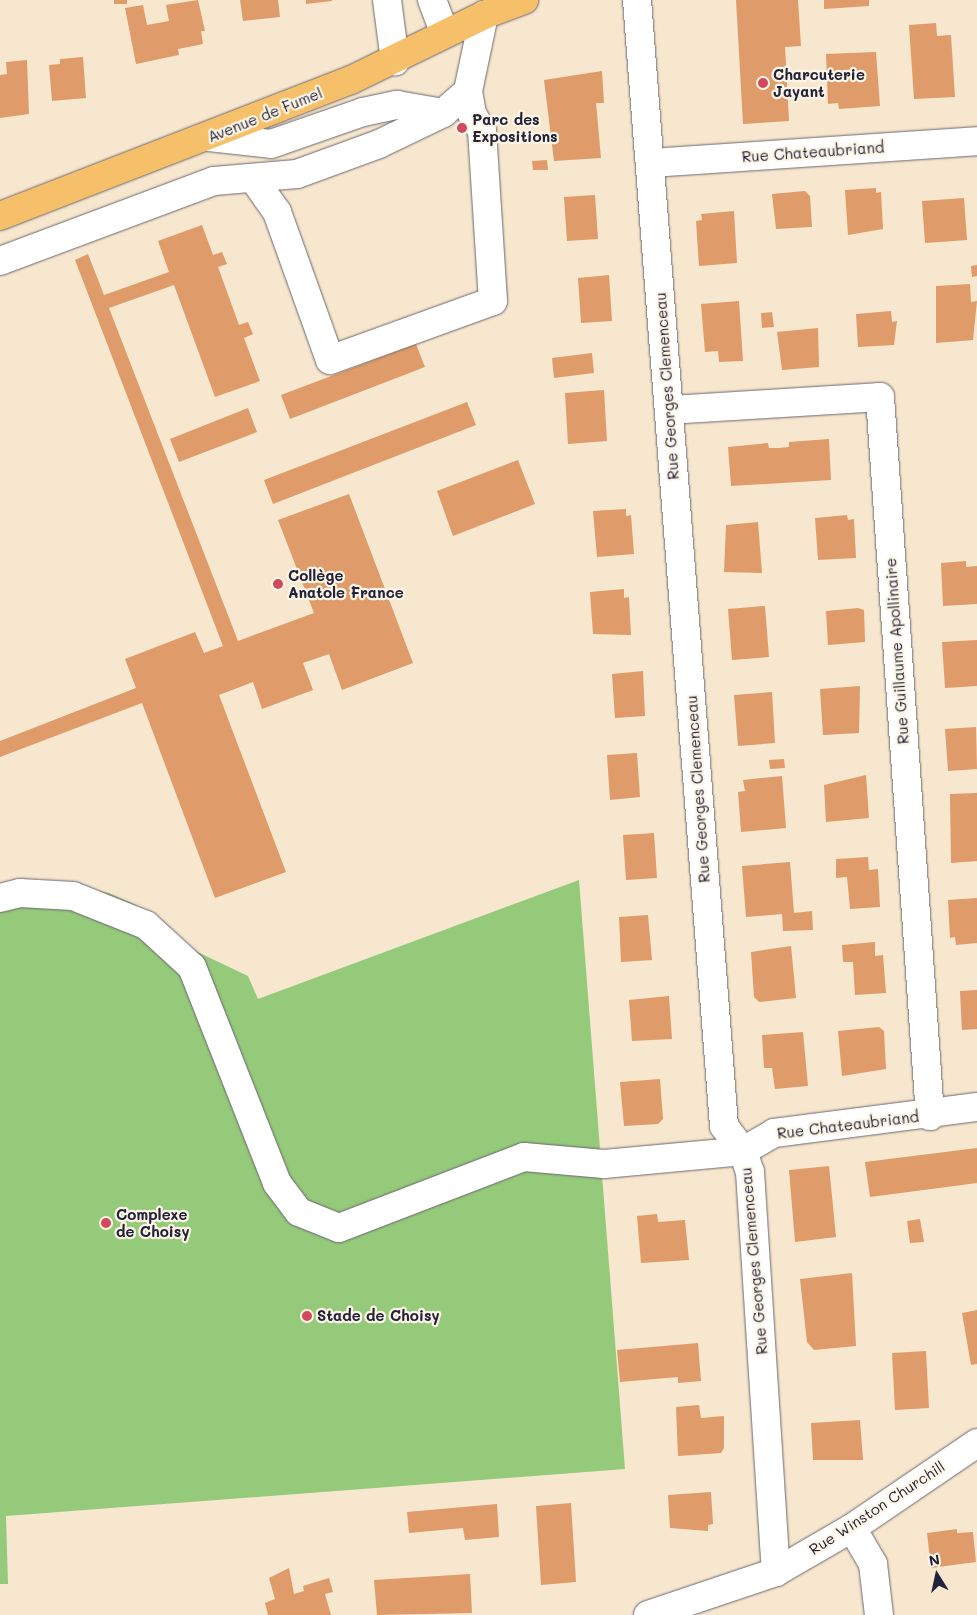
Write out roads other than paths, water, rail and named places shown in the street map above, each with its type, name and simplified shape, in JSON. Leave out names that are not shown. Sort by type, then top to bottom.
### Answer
[{"type":"main road","name":"Avenue de Fumel","points":[[0,216],[209,137],[395,61],[484,15],[524,0]]},
{"type":"street","points":[[387,0],[395,61]]},
{"type":"street","points":[[432,0],[445,34]]},
{"type":"street","name":"Rue Georges Clemenceau","points":[[637,0],[724,1126],[743,1151],[750,1172],[776,1572]]},
{"type":"street","points":[[253,178],[277,212],[330,360],[493,301],[482,131],[472,114],[468,91],[484,15]]},
{"type":"street","points":[[0,261],[214,181],[297,174],[380,144],[442,113],[468,91]]},
{"type":"street","points":[[209,137],[271,144],[363,112],[396,105],[442,113]]},
{"type":"street","name":"Rue Chateaubriand","points":[[650,163],[977,141]]},
{"type":"street","name":"Rue Guillaume Apollinaire","points":[[669,410],[880,397],[930,1116]]},
{"type":"street","name":"Rue Chateaubriand","points":[[0,898],[20,893],[73,896],[146,925],[192,967],[277,1183],[299,1212],[339,1228],[524,1157],[604,1164],[743,1151],[774,1133],[930,1116],[977,1107]]},
{"type":"street","name":"Rue Winston Churchill","points":[[648,1615],[776,1572],[852,1528],[977,1443]]},
{"type":"street","points":[[852,1528],[873,1564],[879,1615]]},
{"type":"place","name":"Charcuterie Jayant","points":[[763,83]]},
{"type":"place","name":"Parc des Expositions","points":[[462,128]]},
{"type":"place","name":"Collège Anatole France","points":[[278,584]]},
{"type":"place","name":"Complexe de Choisy","points":[[106,1223]]},
{"type":"place","name":"Stade de Choisy","points":[[307,1316]]}]
